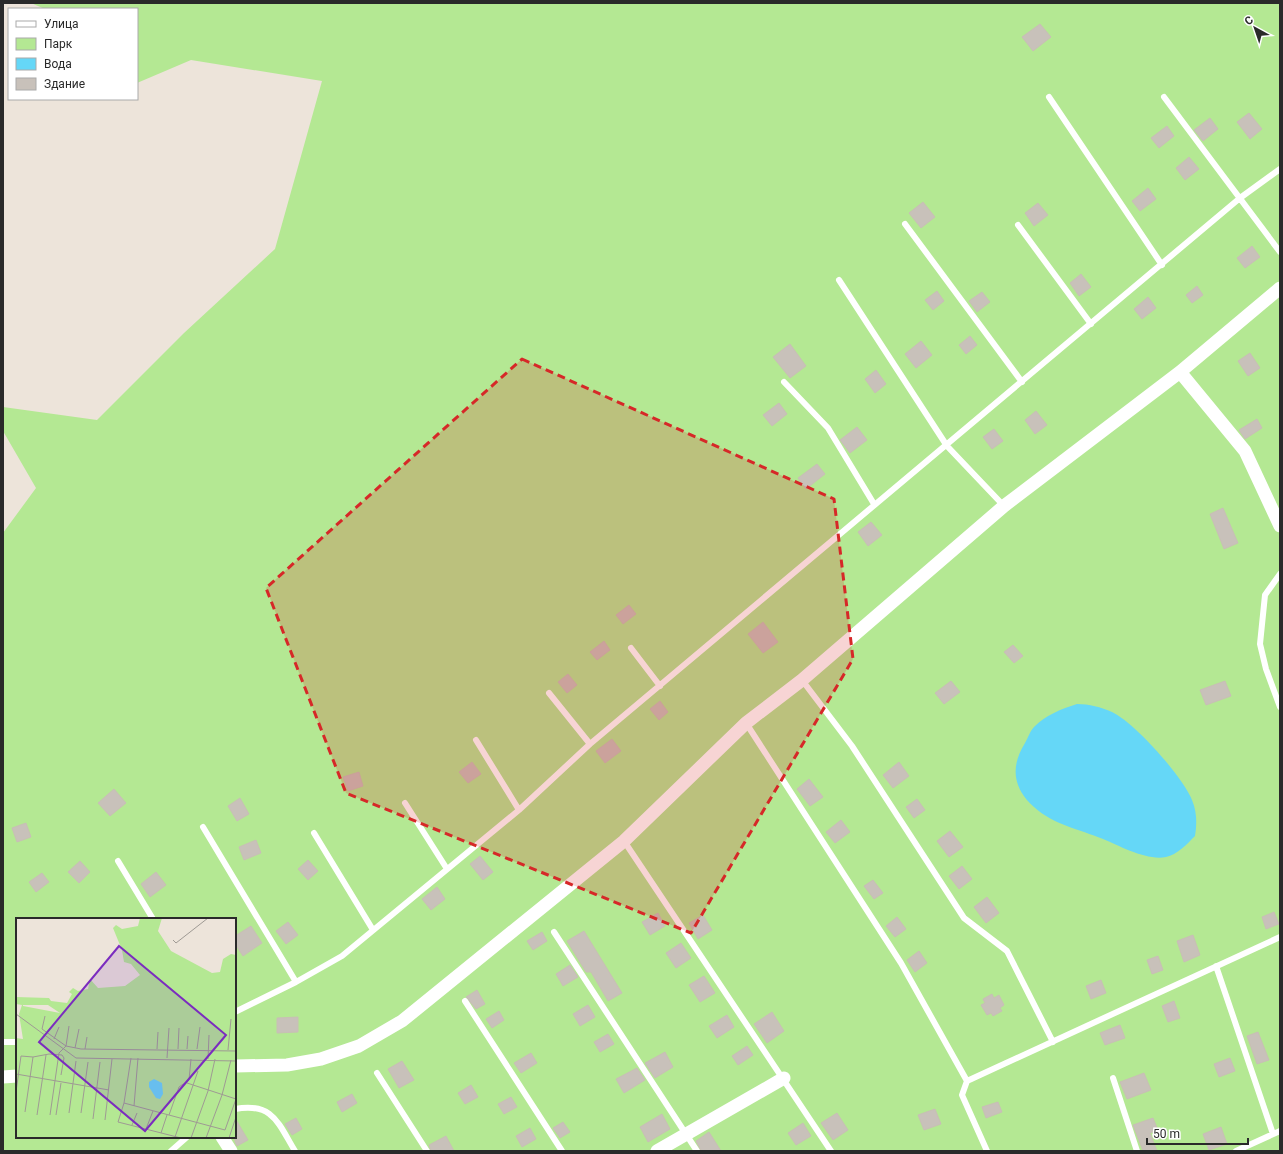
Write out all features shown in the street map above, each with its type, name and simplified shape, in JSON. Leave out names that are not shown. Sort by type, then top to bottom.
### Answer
[{"type":"street","points":[[236,1066],[287,1065],[321,1059],[359,1046],[402,1021],[624,841],[746,722],[802,680],[1004,506],[1180,372],[1280,288]]},
{"type":"street","points":[[1180,372],[1245,451],[1280,526]]},
{"type":"street","points":[[3,1077],[16,1076]]},
{"type":"street","points":[[657,1151],[784,1078]]},
{"type":"street","points":[[223,1138],[231,1151]]},
{"type":"lane","points":[[1049,97],[1162,265]]},
{"type":"lane","points":[[1164,97],[1280,252]]},
{"type":"lane","points":[[236,1012],[296,982],[342,956],[519,810],[590,744],[874,504],[947,446],[1240,198],[1280,169]]},
{"type":"lane","points":[[905,224],[1022,382]]},
{"type":"lane","points":[[1018,224],[1091,324]]},
{"type":"lane","points":[[839,280],[947,446],[1004,506]]},
{"type":"lane","points":[[784,382],[828,428],[874,504]]},
{"type":"lane","points":[[1280,574],[1265,594],[1260,644],[1266,669],[1280,706]]},
{"type":"lane","points":[[631,648],[660,686]]},
{"type":"lane","points":[[802,680],[852,746],[964,918],[1007,951],[1053,1042]]},
{"type":"lane","points":[[549,693],[590,744]]},
{"type":"lane","points":[[746,722],[901,964],[967,1081]]},
{"type":"lane","points":[[476,740],[519,810]]},
{"type":"lane","points":[[405,803],[448,869]]},
{"type":"lane","points":[[204,827],[296,982]]},
{"type":"lane","points":[[314,833],[373,930]]},
{"type":"lane","points":[[624,841],[784,1078],[831,1151]]},
{"type":"lane","points":[[118,861],[152,918]]},
{"type":"lane","points":[[554,932],[698,1151]]},
{"type":"lane","points":[[987,1151],[962,1095],[967,1081],[1280,937]]},
{"type":"lane","points":[[1216,966],[1273,1134]]},
{"type":"lane","points":[[464,1001],[562,1151]]},
{"type":"lane","points":[[3,1042],[16,1042]]},
{"type":"lane","points":[[377,1073],[427,1151]]},
{"type":"lane","points":[[1113,1078],[1137,1151]]},
{"type":"lane","points":[[236,1109],[262,1108],[274,1116],[295,1151]]},
{"type":"lane","points":[[1236,1151],[1280,1131]]},
{"type":"lane","points":[[171,1151],[186,1138]]},
{"type":"highlighted area","points":[[522,359],[834,499],[853,659],[691,933],[346,793],[266,588]]},
{"type":"green space","points":[[31,3],[1280,3],[1280,1151],[3,1151],[3,533],[36,488],[3,431],[3,407],[97,420],[184,333],[275,249],[322,81],[191,60],[138,83],[138,8],[43,8]]},
{"type":"water","points":[[1077,704],[1099,707],[1122,718],[1145,739],[1179,778],[1192,800],[1196,814],[1196,822],[1195,836],[1178,852],[1170,856],[1159,858],[1142,855],[1058,822],[1042,813],[1027,800],[1018,785],[1016,769],[1020,752],[1031,730],[1049,716]]},
{"type":"building","points":[[1040,24],[1051,37],[1033,51],[1022,37]]},
{"type":"building","points":[[1249,113],[1262,129],[1250,139],[1237,122]]},
{"type":"building","points":[[1210,118],[1218,129],[1203,141],[1194,130]]},
{"type":"building","points":[[1167,126],[1174,136],[1159,148],[1151,138]]},
{"type":"building","points":[[1189,157],[1199,169],[1185,180],[1176,168]]},
{"type":"building","points":[[1148,188],[1156,199],[1140,211],[1132,201]]},
{"type":"building","points":[[923,202],[935,217],[921,228],[909,213]]},
{"type":"building","points":[[1038,203],[1048,215],[1034,226],[1025,213]]},
{"type":"building","points":[[1252,246],[1260,257],[1245,268],[1237,258]]},
{"type":"building","points":[[1081,274],[1091,287],[1079,296],[1070,283]]},
{"type":"building","points":[[1197,286],[1203,295],[1192,303],[1186,295]]},
{"type":"building","points":[[937,291],[944,301],[933,310],[925,300]]},
{"type":"building","points":[[982,292],[990,302],[977,312],[969,301]]},
{"type":"building","points":[[1148,297],[1156,308],[1142,319],[1134,309]]},
{"type":"building","points":[[970,336],[977,345],[966,354],[959,345]]},
{"type":"building","points":[[921,341],[932,355],[916,368],[905,354]]},
{"type":"building","points":[[790,344],[806,366],[790,378],[773,357]]},
{"type":"building","points":[[1250,353],[1260,368],[1248,376],[1238,361]]},
{"type":"building","points":[[876,370],[886,384],[875,393],[865,379]]},
{"type":"building","points":[[779,403],[787,414],[772,426],[763,415]]},
{"type":"building","points":[[1036,411],[1047,425],[1035,434],[1025,420]]},
{"type":"building","points":[[1257,419],[1262,428],[1245,439],[1239,430]]},
{"type":"building","points":[[857,427],[867,440],[850,453],[840,440]]},
{"type":"building","points":[[994,429],[1003,441],[992,449],[983,437]]},
{"type":"building","points":[[817,464],[825,474],[806,489],[798,478]]},
{"type":"building","points":[[1223,508],[1238,543],[1224,549],[1210,514]]},
{"type":"building","points":[[871,522],[882,535],[868,546],[858,532]]},
{"type":"building","points":[[629,605],[636,614],[623,624],[616,615]]},
{"type":"building","points":[[763,622],[778,642],[763,653],[748,634]]},
{"type":"building","points":[[604,641],[610,650],[597,660],[590,652]]},
{"type":"building","points":[[1013,645],[1023,656],[1014,663],[1004,652]]},
{"type":"building","points":[[568,674],[577,685],[567,693],[558,682]]},
{"type":"building","points":[[951,681],[960,692],[944,704],[935,693]]},
{"type":"building","points":[[1225,681],[1231,696],[1206,705],[1200,690]]},
{"type":"building","points":[[660,701],[668,712],[659,720],[650,709]]},
{"type":"building","points":[[612,739],[621,751],[605,763],[596,751]]},
{"type":"building","points":[[472,762],[481,774],[468,783],[459,772]]},
{"type":"building","points":[[899,762],[909,776],[893,788],[883,775]]},
{"type":"building","points":[[359,772],[363,786],[348,791],[343,777]]},
{"type":"building","points":[[809,779],[823,797],[810,806],[797,789]]},
{"type":"building","points":[[114,789],[126,803],[110,816],[98,803]]},
{"type":"building","points":[[240,798],[249,814],[237,821],[228,806]]},
{"type":"building","points":[[917,799],[925,810],[914,818],[906,807]]},
{"type":"building","points":[[841,820],[850,832],[835,843],[826,832]]},
{"type":"building","points":[[26,823],[31,837],[17,842],[12,828]]},
{"type":"building","points":[[950,831],[963,847],[949,857],[937,841]]},
{"type":"building","points":[[256,840],[261,853],[244,860],[239,847]]},
{"type":"building","points":[[480,856],[493,872],[483,880],[470,864]]},
{"type":"building","points":[[308,860],[318,871],[308,880],[298,869]]},
{"type":"building","points":[[80,861],[90,872],[79,883],[68,872]]},
{"type":"building","points":[[962,866],[972,879],[959,889],[949,876]]},
{"type":"building","points":[[156,872],[166,885],[150,897],[141,884]]},
{"type":"building","points":[[42,873],[49,882],[36,892],[29,882]]},
{"type":"building","points":[[873,880],[883,893],[874,899],[864,886]]},
{"type":"building","points":[[437,887],[445,899],[431,910],[422,899]]},
{"type":"building","points":[[987,897],[999,913],[986,923],[974,907]]},
{"type":"building","points":[[1274,912],[1279,924],[1266,929],[1262,917]]},
{"type":"building","points":[[658,913],[665,926],[650,935],[642,922]]},
{"type":"building","points":[[703,915],[712,930],[698,939],[689,923]]},
{"type":"building","points":[[897,917],[906,929],[895,937],[886,926]]},
{"type":"building","points":[[288,922],[298,935],[286,944],[276,931]]},
{"type":"building","points":[[251,926],[262,943],[243,956],[236,946],[236,935]]},
{"type":"building","points":[[584,931],[622,993],[608,1001],[591,972],[586,972],[567,941]]},
{"type":"building","points":[[542,932],[547,941],[533,950],[527,941]]},
{"type":"building","points":[[1193,935],[1200,955],[1184,962],[1177,941]]},
{"type":"building","points":[[681,943],[691,958],[676,968],[666,953]]},
{"type":"building","points":[[919,951],[927,963],[915,972],[907,960]]},
{"type":"building","points":[[1158,956],[1163,970],[1152,974],[1147,960]]},
{"type":"building","points":[[570,965],[578,977],[563,986],[556,974]]},
{"type":"building","points":[[704,976],[715,993],[700,1002],[689,985]]},
{"type":"building","points":[[1101,980],[1106,993],[1091,999],[1086,986]]},
{"type":"building","points":[[477,990],[485,1004],[476,1009],[466,997]]},
{"type":"building","points":[[992,994],[994,998],[999,995],[1004,1005],[1000,1008],[1002,1011],[993,1016],[991,1013],[987,1015],[981,1005],[985,1003],[983,999]]},
{"type":"building","points":[[1174,1001],[1180,1018],[1168,1022],[1162,1006]]},
{"type":"building","points":[[588,1005],[595,1017],[580,1026],[573,1014]]},
{"type":"building","points":[[499,1011],[504,1020],[492,1028],[486,1019]]},
{"type":"building","points":[[772,1012],[784,1031],[767,1043],[754,1024]]},
{"type":"building","points":[[727,1015],[734,1027],[717,1038],[709,1026]]},
{"type":"building","points":[[298,1017],[298,1032],[277,1033],[277,1018]]},
{"type":"building","points":[[1120,1025],[1125,1038],[1105,1045],[1100,1033]]},
{"type":"building","points":[[1258,1032],[1269,1060],[1257,1064],[1247,1036]]},
{"type":"building","points":[[608,1034],[614,1044],[600,1052],[594,1042]]},
{"type":"building","points":[[747,1046],[753,1055],[738,1065],[732,1056]]},
{"type":"building","points":[[665,1052],[673,1067],[655,1078],[645,1063]]},
{"type":"building","points":[[531,1053],[537,1063],[521,1073],[514,1063]]},
{"type":"building","points":[[1230,1058],[1235,1071],[1219,1077],[1214,1064]]},
{"type":"building","points":[[402,1061],[414,1080],[399,1088],[388,1069]]},
{"type":"building","points":[[637,1068],[645,1080],[624,1093],[616,1079]]},
{"type":"building","points":[[1144,1073],[1151,1090],[1127,1099],[1120,1082]]},
{"type":"building","points":[[471,1085],[478,1097],[465,1104],[458,1093]]},
{"type":"building","points":[[352,1094],[357,1103],[342,1112],[337,1102]]},
{"type":"building","points":[[511,1097],[517,1107],[504,1114],[498,1104]]},
{"type":"building","points":[[998,1102],[1002,1112],[986,1118],[982,1107]]},
{"type":"building","points":[[935,1109],[941,1124],[924,1130],[918,1115]]},
{"type":"building","points":[[837,1113],[848,1130],[833,1140],[821,1123]]},
{"type":"building","points":[[662,1114],[670,1129],[648,1142],[640,1127]]},
{"type":"building","points":[[296,1118],[302,1129],[292,1135],[285,1124]]},
{"type":"building","points":[[1153,1118],[1158,1130],[1150,1133],[1157,1151],[1143,1151],[1133,1125]]},
{"type":"building","points":[[236,1120],[248,1140],[237,1146],[235,1142]]},
{"type":"building","points":[[563,1122],[570,1132],[560,1138],[553,1128]]},
{"type":"building","points":[[803,1123],[811,1136],[796,1145],[788,1133]]},
{"type":"building","points":[[1221,1127],[1227,1144],[1209,1150],[1203,1134]]},
{"type":"building","points":[[530,1128],[536,1139],[522,1147],[516,1136]]},
{"type":"building","points":[[709,1132],[721,1151],[701,1151],[696,1141]]},
{"type":"building","points":[[446,1136],[454,1151],[431,1151],[429,1145]]}]
